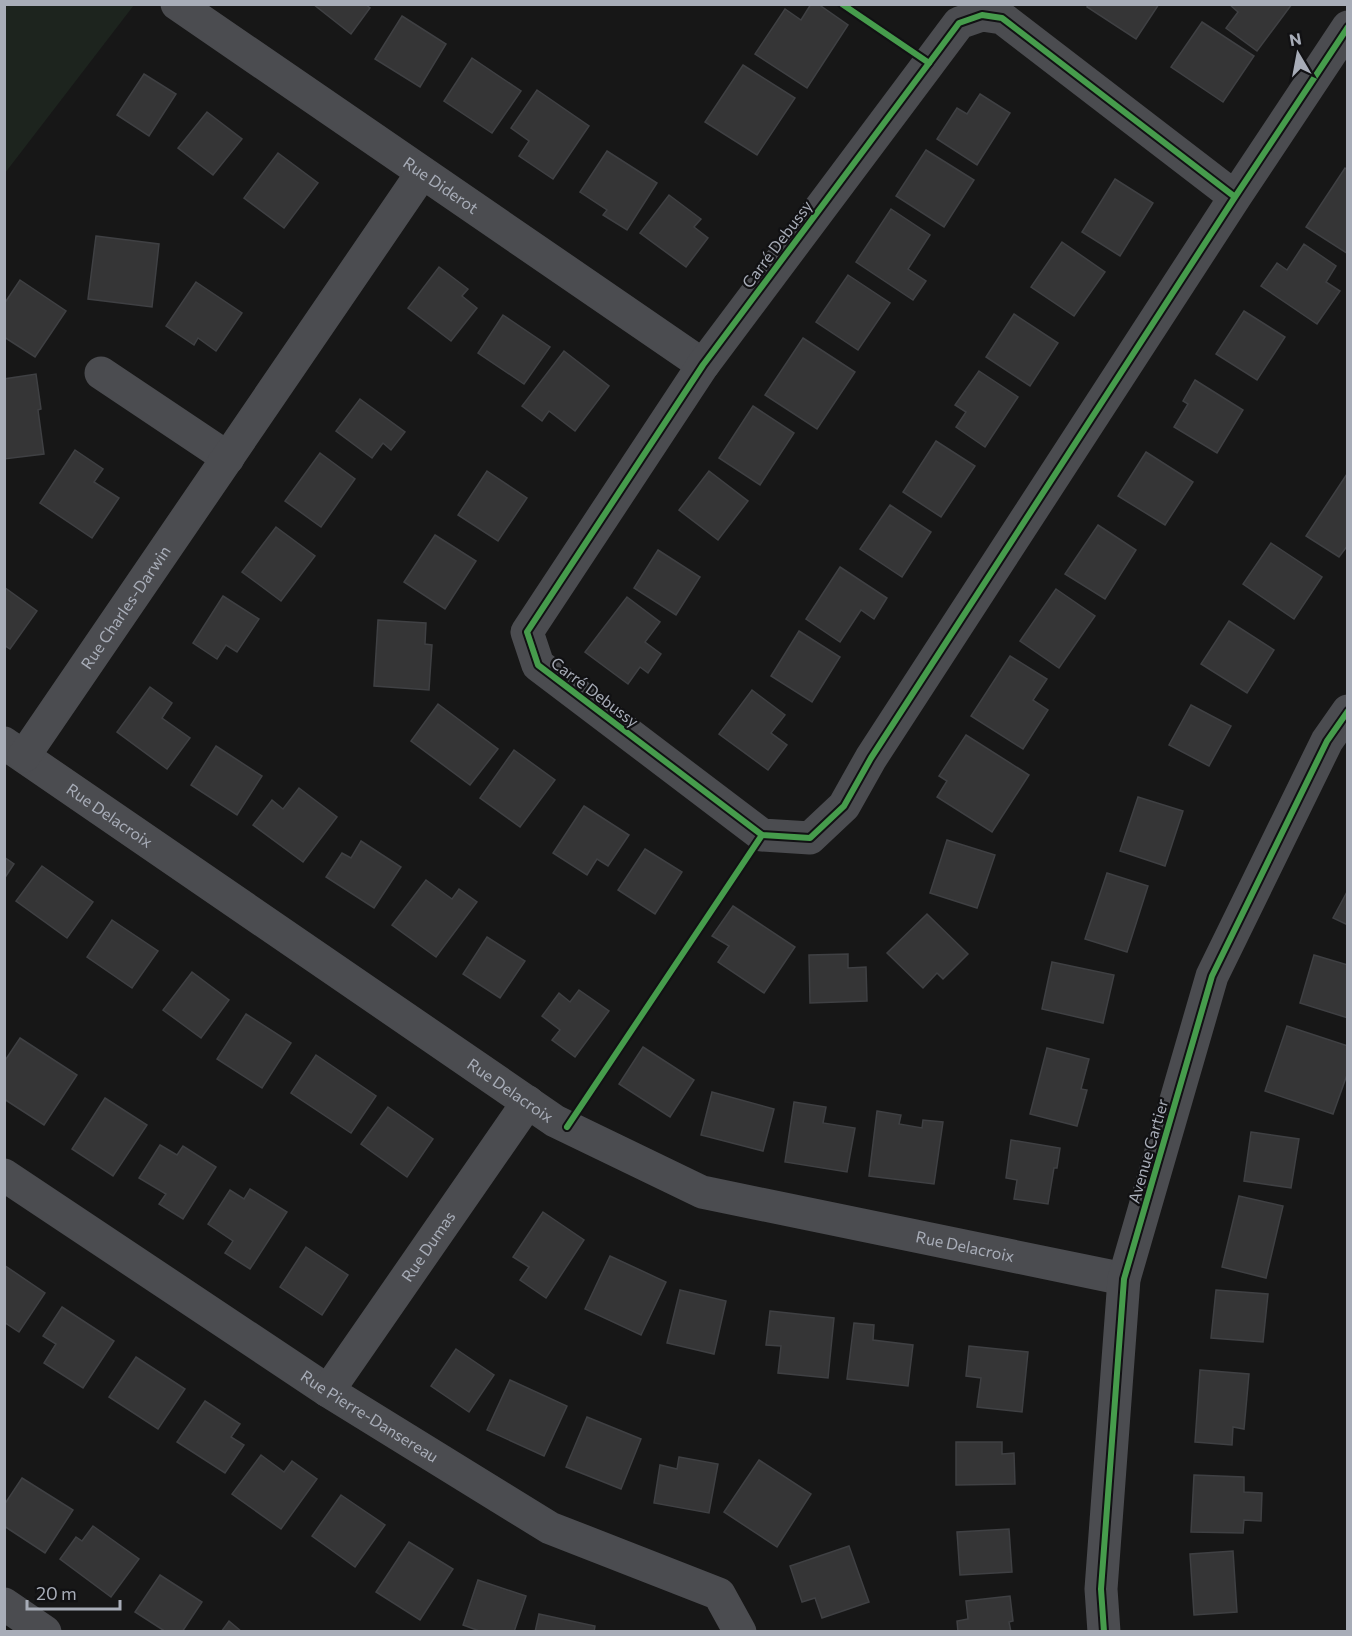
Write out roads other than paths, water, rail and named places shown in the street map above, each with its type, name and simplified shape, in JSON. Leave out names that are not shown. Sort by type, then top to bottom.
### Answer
[{"type":"street","name":"Rue Diderot","points":[[177,4],[703,365]]},
{"type":"street","name":"Carré Debussy","points":[[1235,197],[1002,18],[982,15],[959,23],[703,365],[527,632],[538,665],[762,835],[810,838],[844,806],[871,758],[1347,27]]},
{"type":"street","name":"Rue Charles-Darwin","points":[[14,750],[228,458],[422,173]]},
{"type":"street","points":[[101,373],[228,458]]},
{"type":"street","name":"Avenue Cartier","points":[[1104,1632],[1101,1589],[1124,1280],[1212,976],[1327,741],[1347,711]]},
{"type":"street","name":"Rue Delacroix","points":[[14,750],[555,1121],[702,1192],[1124,1280]]},
{"type":"street","name":"Rue Dumas","points":[[328,1391],[528,1102]]},
{"type":"street","name":"Rue Pierre-Dansereau","points":[[4,1175],[328,1391],[550,1528],[719,1594],[740,1632]]},
{"type":"street","points":[[4,1604],[45,1632]]}]
